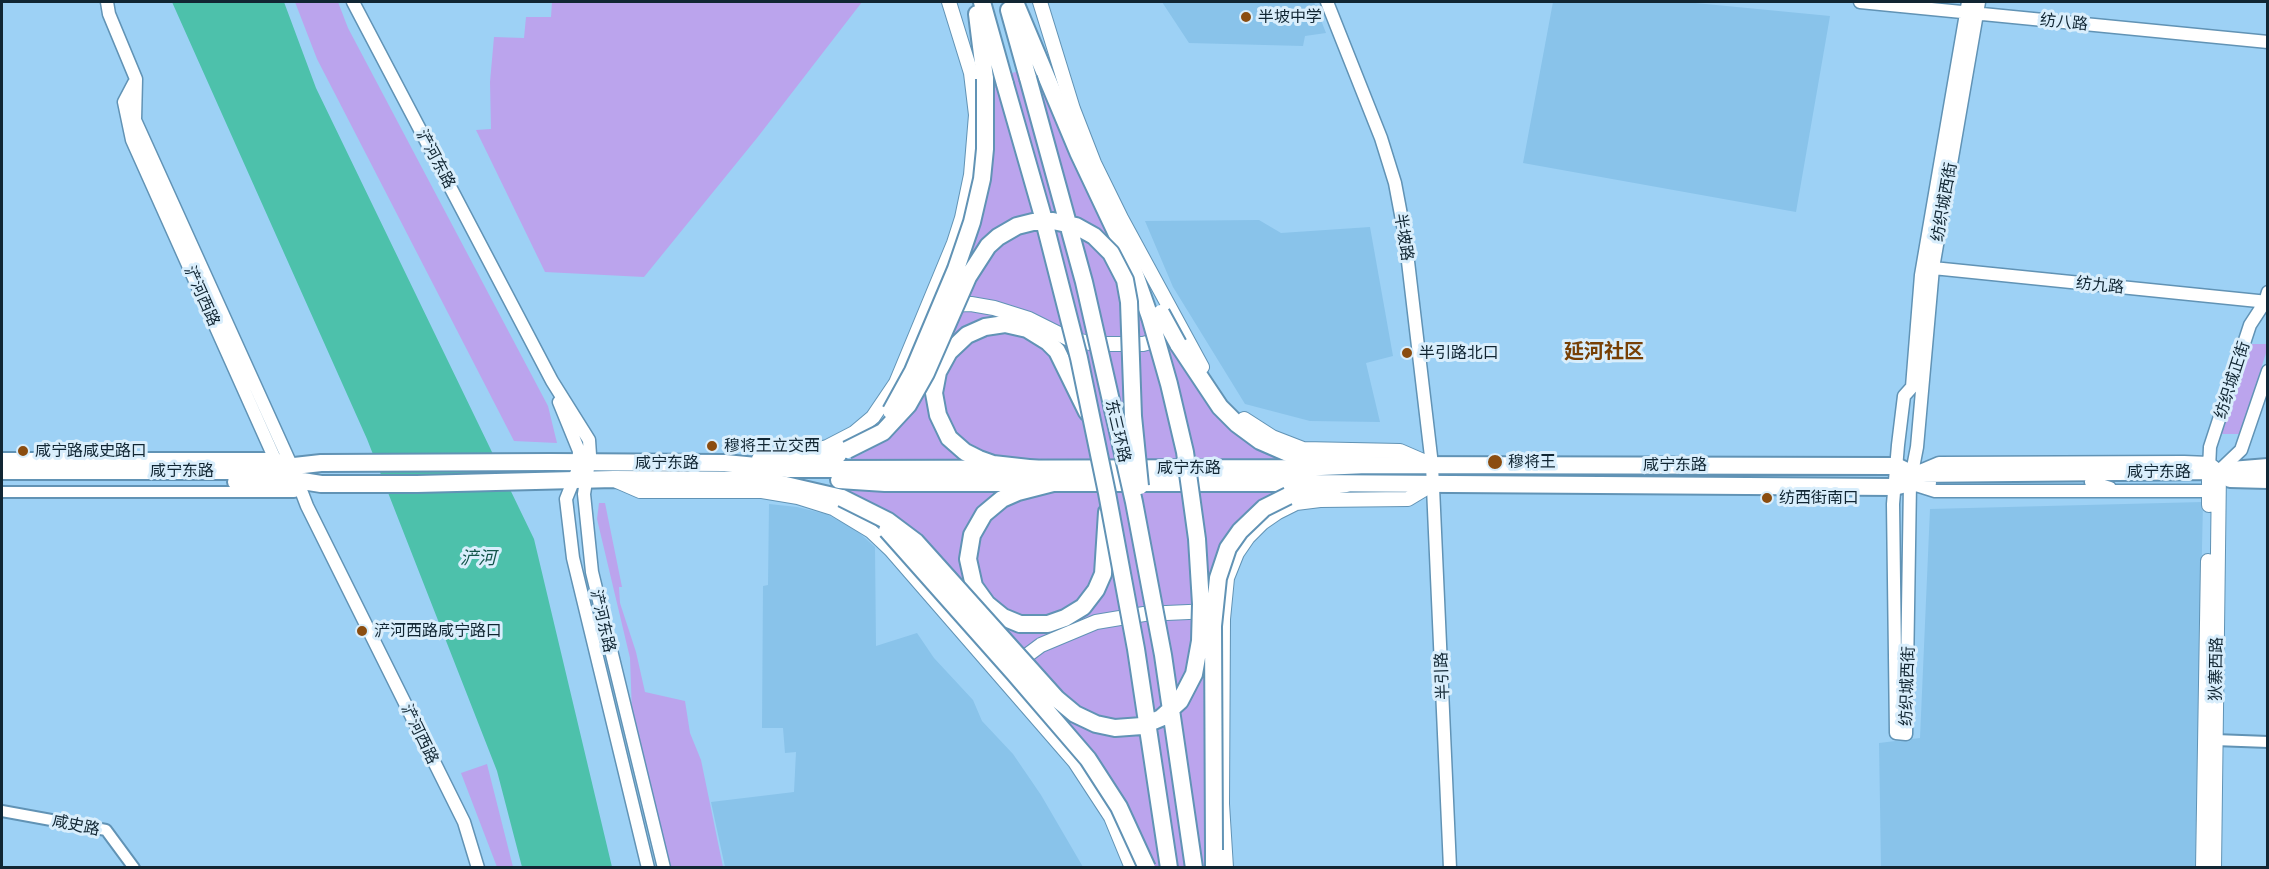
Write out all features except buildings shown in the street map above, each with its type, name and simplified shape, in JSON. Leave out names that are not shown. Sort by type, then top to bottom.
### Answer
[{"type":"main road","points":[[725,463],[814,451],[835,444],[854,433],[873,417],[896,383],[962,218],[975,146],[976,115],[972,80],[949,2]]},
{"type":"main road","points":[[843,452],[880,425],[901,394],[963,251],[984,163],[985,79],[975,2]]},
{"type":"main road","name":"东三环路","points":[[982,2],[1048,236],[1093,426],[1136,649],[1169,867]]},
{"type":"main road","name":"东三环路","points":[[1007,2],[1087,293],[1145,558],[1163,655],[1194,867]]},
{"type":"main road","points":[[757,479],[835,495],[888,521],[923,549],[1051,692],[1075,714],[1095,724],[1115,728],[1142,726],[1161,718],[1180,701],[1194,674],[1199,651],[1201,604],[1197,539],[1185,452],[1156,315],[1057,105],[1015,2]]},
{"type":"main road","points":[[1040,2],[1073,109],[1094,163],[1179,336],[1220,408],[1260,441],[1299,458],[1367,465]]},
{"type":"main road","points":[[757,479],[798,464],[843,452],[883,432],[908,405],[926,373],[968,277],[988,246],[1010,229],[1033,222],[1053,220],[1076,226],[1094,236],[1111,253],[1122,273],[1128,295],[1133,416],[1145,558]]},
{"type":"main road","points":[[927,307],[964,303],[986,306],[1018,315],[1069,339],[1095,344],[1143,344],[1179,336]]},
{"type":"main road","points":[[1156,315],[1179,336],[1217,392],[1244,420],[1264,433],[1303,449],[1400,451],[1432,465]]},
{"type":"main road","points":[[1038,469],[993,464],[979,459],[957,446],[944,430],[936,410],[934,393],[936,376],[942,361],[952,347],[967,335],[979,329],[997,325],[1012,325],[1027,329],[1053,346],[1067,369],[1093,426]]},
{"type":"main road","name":"咸宁东路","points":[[2,482],[287,474],[321,463],[550,462],[725,463],[757,479],[822,469],[1286,468],[1367,465],[1896,466],[1906,481]]},
{"type":"main road","name":"咸宁东路","points":[[1906,481],[2091,482],[2214,478],[2265,469]]},
{"type":"main road","name":"咸宁东路","points":[[2,471],[250,471],[287,474],[321,484],[548,483],[614,479],[851,480],[885,483],[1433,484],[2214,478]]},
{"type":"main road","name":"狄寨西路","points":[[2214,478],[2214,867]]},
{"type":"main road","name":"狄寨西路","points":[[2204,867],[2214,478]]},
{"type":"main road","points":[[757,479],[824,504],[852,518],[871,531],[891,550],[1088,780],[1116,826],[1132,867]]},
{"type":"main road","points":[[1057,482],[1010,495],[987,510],[977,524],[969,546],[969,570],[976,590],[997,613],[1014,622],[1034,625],[1054,622],[1074,614],[1087,603],[1100,585],[1106,554],[1107,493]]},
{"type":"main road","points":[[808,489],[885,483]]},
{"type":"main road","points":[[1214,867],[1213,626],[1218,578],[1228,549],[1240,531],[1264,508],[1288,496],[1315,488],[1346,484]]},
{"type":"main road","points":[[1226,867],[1222,804],[1224,611],[1227,578],[1237,553],[1252,532],[1278,512],[1296,503],[1311,500],[1408,499],[1433,484]]},
{"type":"main road","points":[[835,495],[874,519],[897,539],[1081,751],[1119,807],[1147,867]]},
{"type":"main road","points":[[1001,676],[1041,645],[1092,624],[1144,614],[1224,611]]},
{"type":"street","name":"浐河西路","points":[[107,2],[109,14],[136,80],[135,120],[287,474]]},
{"type":"street","name":"浐河东路","points":[[353,2],[552,381],[589,440],[579,481],[592,572],[664,867]]},
{"type":"street","name":"半坡路","points":[[1327,2],[1382,138],[1395,183],[1405,236],[1433,484]]},
{"type":"street","name":"纺八路","points":[[1860,2],[1973,7],[2268,42]]},
{"type":"street","name":"纺织城西街","points":[[1906,481],[1906,734],[1896,733],[1906,481],[1933,268],[1973,7]]},
{"type":"street","name":"纺织城西街","points":[[1896,466],[1904,396],[1912,387],[1921,275],[1973,7]]},
{"type":"street","name":"浐河西路","points":[[136,80],[124,102],[132,140],[287,474],[307,506],[464,822],[478,867]]},
{"type":"street","name":"纺九路","points":[[1933,268],[2267,299]]},
{"type":"street","name":"纺织城正街","points":[[2214,478],[2210,447],[2250,325],[2267,299]]},
{"type":"street","name":"纺织城正街","points":[[2214,478],[2241,450],[2268,371]]},
{"type":"street","points":[[2,458],[287,474]]},
{"type":"street","points":[[2,492],[287,474]]},
{"type":"street","points":[[1906,481],[1935,491],[2120,492],[2214,478]]},
{"type":"street","name":"浐河东路","points":[[579,481],[568,492],[566,506],[573,558],[648,867]]},
{"type":"street","points":[[2091,482],[2120,492]]},
{"type":"street","name":"半引路","points":[[1433,484],[1450,867]]},
{"type":"street","points":[[2215,740],[2268,742]]},
{"type":"street","name":"咸史路","points":[[2,811],[106,830],[134,867]]},
{"type":"shaded area","points":[[295,2],[338,2],[348,28],[548,406],[557,443],[514,441],[317,59]]},
{"type":"shaded area","points":[[552,2],[862,2],[757,138],[644,277],[545,272],[476,130],[491,129],[490,82],[494,37],[524,38],[526,17],[551,17]]},
{"type":"shaded area","name":"半坡中学","points":[[1162,2],[1314,2],[1326,33],[1305,36],[1303,46],[1189,43]]},
{"type":"shaded area","points":[[1553,2],[1685,2],[1830,16],[1796,212],[1523,163]]},
{"type":"shaded area","points":[[1036,66],[1084,179],[1193,377],[1287,460],[1289,491],[1230,538],[1210,867],[1152,867],[891,515],[864,499],[836,487],[838,464],[864,453],[881,441],[968,263],[980,228],[992,156],[995,78]]},
{"type":"shaded area","points":[[1259,220],[1281,233],[1370,227],[1393,356],[1366,363],[1380,422],[1310,421],[1245,404],[1173,287],[1145,221]]},
{"type":"shaded area","points":[[2249,344],[2267,344],[2267,350],[2240,434],[2223,434],[2220,433]]},
{"type":"shaded area","points":[[2203,502],[2195,867],[1881,867],[1879,743],[1920,738],[1930,509]]},
{"type":"shaded area","points":[[599,503],[605,503],[622,587],[619,587],[620,603],[636,652],[645,692],[685,701],[690,733],[701,760],[723,867],[668,867],[632,713],[630,658],[597,519]]},
{"type":"shaded area","points":[[769,504],[797,507],[826,514],[855,529],[875,547],[876,646],[917,633],[934,658],[973,700],[982,721],[1013,754],[1041,795],[1083,867],[725,867],[711,802],[794,792],[796,752],[785,753],[783,728],[762,728],[763,586],[768,585]]},
{"type":"shaded area","points":[[487,764],[513,867],[497,867],[461,773]]},
{"type":"water","name":"浐河","points":[[172,2],[284,2],[316,88],[534,539],[612,867],[522,867],[497,771],[367,439]]},
{"type":"place","name":"半坡中学","points":[[1246,17]]},
{"type":"place","name":"半引路北口","points":[[1407,353]]},
{"type":"place","name":"穆将王立交西","points":[[712,446]]},
{"type":"place","name":"咸宁路咸史路口","points":[[23,451]]},
{"type":"place","name":"穆将王","points":[[1495,462]]},
{"type":"place","name":"纺西街南口","points":[[1767,498]]},
{"type":"place","name":"浐河西路咸宁路口","points":[[362,631]]},
{"type":"district","name":"延河社区","points":[[1604,351]]}]
